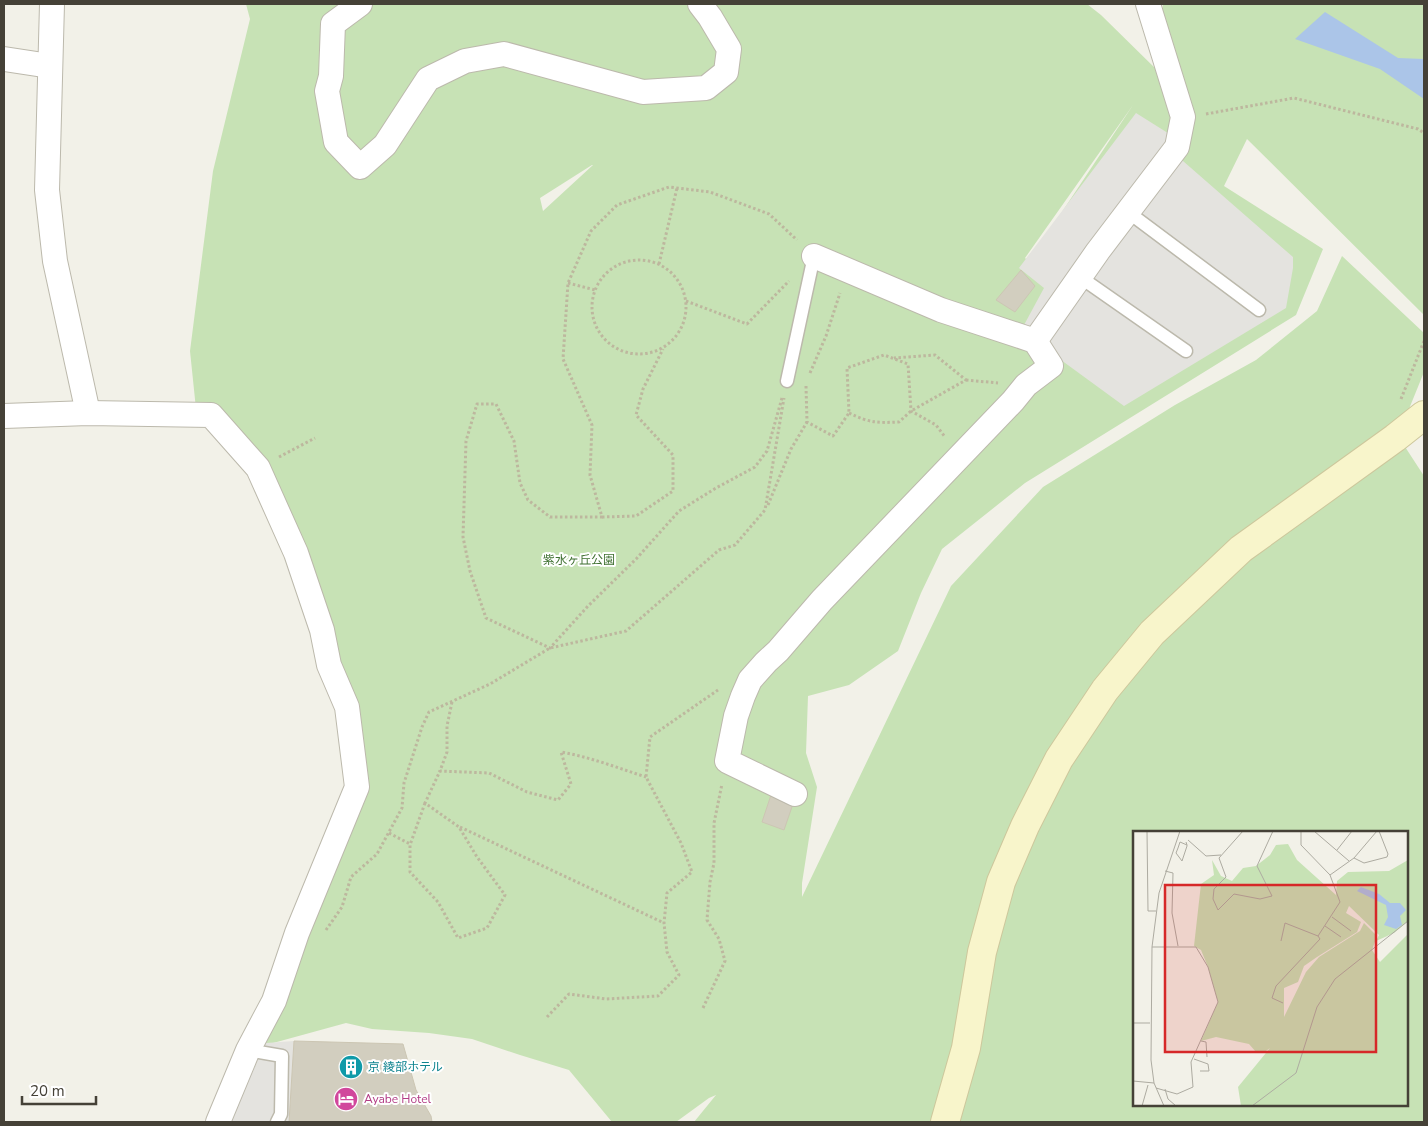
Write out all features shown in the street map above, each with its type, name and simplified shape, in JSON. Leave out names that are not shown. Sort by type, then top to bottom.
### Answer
[{"type":"street","points":[[52,4],[47,190],[55,261],[88,414]]},
{"type":"street","points":[[360,4],[333,24],[331,76],[327,92],[336,142],[360,167],[385,145],[428,79],[465,61],[504,54],[643,92],[706,88],[726,72],[729,50],[710,17],[700,4]]},
{"type":"street","points":[[1035,341],[1177,147],[1183,117],[1148,4]]},
{"type":"street","points":[[4,60],[50,66]]},
{"type":"street","points":[[795,794],[727,761],[736,716],[742,696],[750,680],[822,600],[1013,401],[1026,385],[1051,366],[1035,341],[941,310],[814,256]]},
{"type":"street","points":[[4,416],[88,414],[211,415],[258,468],[296,553],[322,630],[329,666],[347,707],[357,786],[297,933],[274,1001],[248,1050],[218,1122]]},
{"type":"street","points":[[945,1122],[966,1048],[982,952],[1001,882],[1025,826],[1059,758],[1105,690],[1152,633],[1234,555],[1424,415]]},
{"type":"lane","points":[[1128,212],[1259,310]]},
{"type":"lane","points":[[787,380],[814,256]]},
{"type":"lane","points":[[1080,277],[1186,351]]},
{"type":"lane","points":[[248,1050],[282,1056],[281,1114],[277,1122]]},
{"type":"path","points":[[1183,117],[1294,98],[1418,128],[1424,133]]},
{"type":"path","points":[[602,517],[590,475],[592,425],[563,359],[568,282],[591,231],[617,205],[669,187],[710,192],[769,214],[814,256],[746,324],[686,302]]},
{"type":"path","points":[[659,264],[677,188]]},
{"type":"path","points":[[664,348],[648,354],[632,355],[617,350],[603,340],[595,326],[591,310],[595,290],[600,279],[612,268],[626,261],[643,260],[659,264],[672,273],[682,286],[686,302],[686,315],[682,328],[664,348],[643,389],[636,415],[673,455],[673,491],[636,516],[550,517],[528,500],[520,483],[514,441],[496,404],[477,404],[466,441],[463,537],[470,571],[486,618],[550,648],[626,631],[719,550],[735,545],[765,510],[792,449],[807,422],[805,383]]},
{"type":"path","points":[[809,376],[826,336],[847,271]]},
{"type":"path","points":[[568,282],[595,290]]},
{"type":"path","points":[[1395,438],[1396,413],[1424,341]]},
{"type":"path","points":[[807,422],[833,436],[849,414],[847,368],[884,355],[908,364],[911,411]]},
{"type":"path","points":[[849,414],[866,421],[881,423],[899,422],[911,411],[966,380],[935,355],[891,358]]},
{"type":"path","points":[[765,510],[787,380]]},
{"type":"path","points":[[297,933],[324,934],[342,907],[351,877],[377,854],[402,808],[404,783],[422,727],[429,712],[490,684],[550,648],[679,511],[755,467],[767,451],[787,380]]},
{"type":"path","points":[[911,411],[936,425],[960,456]]},
{"type":"path","points":[[258,468],[315,438]]},
{"type":"path","points":[[547,1017],[569,994],[606,999],[658,996],[679,975],[667,952],[664,923],[667,893],[692,872],[681,842],[646,777],[650,737],[720,688]]},
{"type":"path","points":[[452,702],[447,726],[447,752],[424,803],[410,845],[410,872],[438,902],[458,938],[487,928],[505,895],[459,827]]},
{"type":"path","points":[[440,771],[489,773],[528,792],[558,800],[571,784],[560,752],[584,756],[646,777]]},
{"type":"path","points":[[703,1008],[725,961],[719,939],[707,920],[710,882],[714,863],[714,823],[727,761]]},
{"type":"path","points":[[424,803],[459,827],[664,923]]},
{"type":"path","points":[[389,833],[410,845]]},
{"type":"green space","name":"紫水ヶ丘公園","points":[[246,4],[1087,4],[1101,15],[1157,70],[1163,4],[1424,4],[1424,315],[1247,139],[1224,186],[1323,249],[1296,315],[1025,483],[942,549],[921,593],[898,651],[849,685],[808,696],[806,753],[817,787],[802,883],[802,897],[951,586],[1043,487],[1175,405],[1256,360],[1317,311],[1342,256],[1424,333],[1424,372],[1398,436],[1424,476],[1424,1122],[694,1122],[716,1095],[676,1122],[612,1122],[569,1070],[472,1039],[429,1033],[372,1029],[346,1023],[248,1050],[357,786],[347,707],[246,440],[196,409],[190,351],[213,171],[250,19]],"holes":[[[1133,105],[1052,227],[1026,259]],[[593,165],[543,211],[540,198]]]},
{"type":"shaded area","points":[[1136,113],[1171,135],[1183,161],[1293,257],[1293,268],[1286,308],[1124,406],[1035,341],[1024,325],[1044,288],[1019,268]]},
{"type":"shaded area","points":[[294,1041],[289,1122],[229,1122],[266,1043]]},
{"type":"water","points":[[1325,12],[1398,58],[1424,59],[1424,99],[1380,69],[1295,39]]},
{"type":"building","points":[[1021,270],[1035,286],[1015,312],[996,300]]},
{"type":"building","points":[[772,792],[794,801],[784,830],[762,822]]},
{"type":"building","name":"京 綾部ホテル","points":[[294,1041],[403,1044],[416,1090],[431,1116],[432,1122],[289,1122]]},
{"type":"place","name":"京 綾部ホテル","points":[[351,1067]]},
{"type":"place","name":"Ayabe Hotel","points":[[346,1099]]}]
